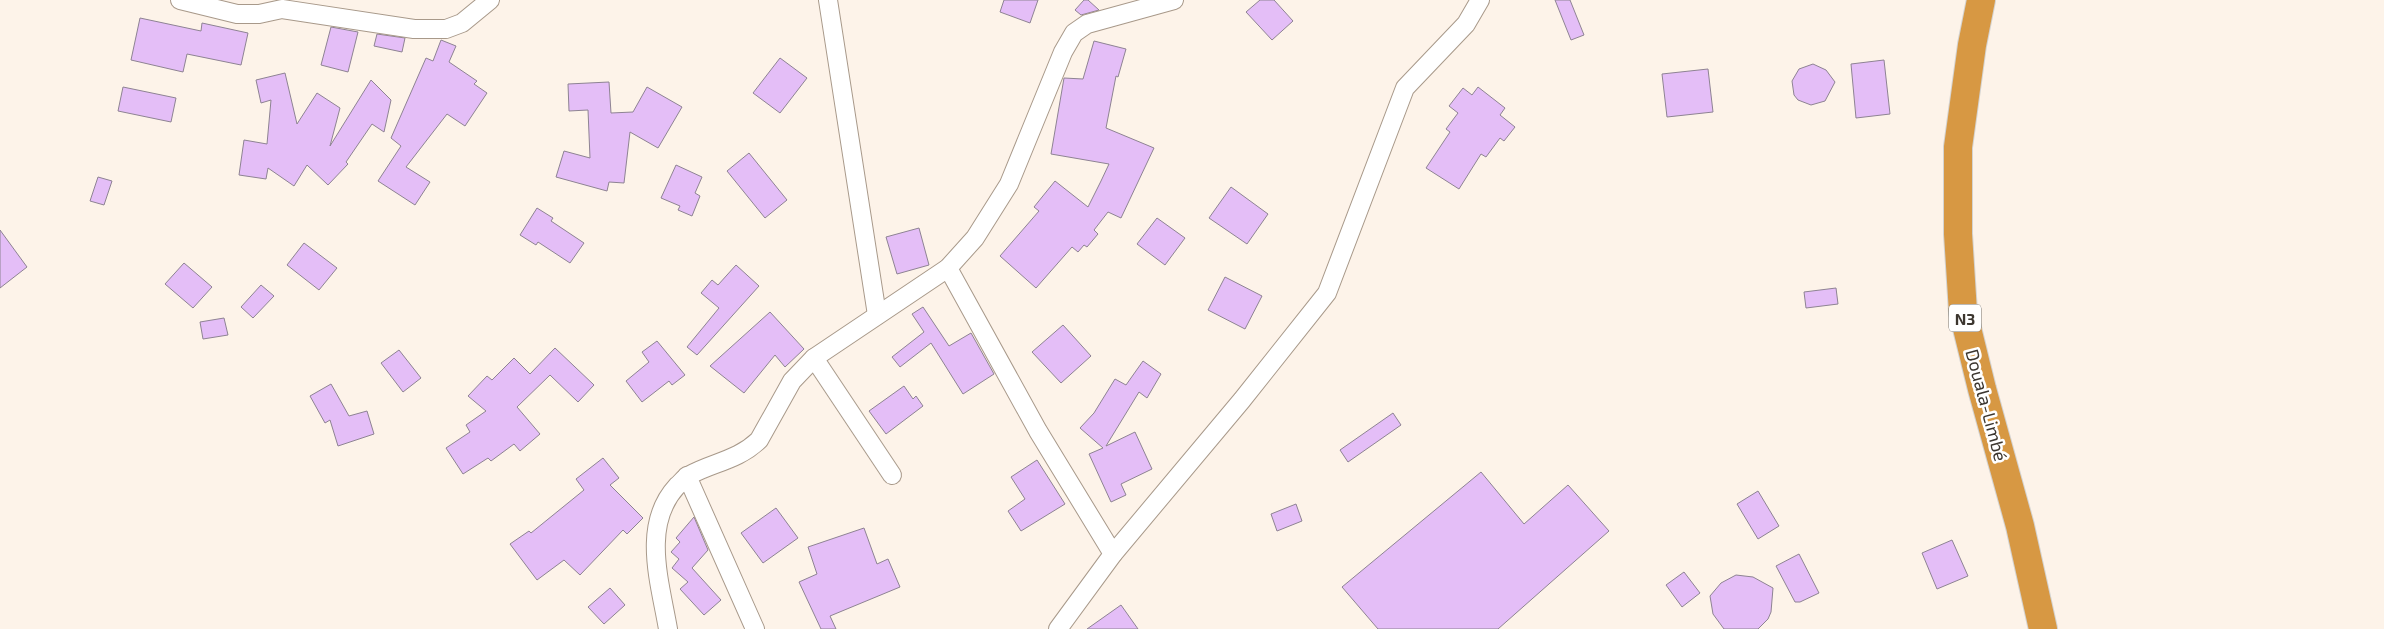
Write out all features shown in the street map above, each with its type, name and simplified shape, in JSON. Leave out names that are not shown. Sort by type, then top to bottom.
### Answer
[{"type":"highway","name":"Douala-Limbé","points":[[1981,0],[1972,45],[1958,147],[1958,234],[1963,312],[2020,526],[2043,629]]},
{"type":"street","points":[[180,0],[237,14],[259,14],[282,9],[414,29],[446,29],[462,23],[490,0]]},
{"type":"street","points":[[828,0],[877,316]]},
{"type":"street","points":[[668,629],[656,559],[658,518],[668,496],[687,476],[724,463],[752,446],[764,432],[792,381],[814,358],[948,268],[975,238],[1009,184],[1062,52],[1074,33],[1087,24],[1174,0]]},
{"type":"street","points":[[1058,629],[1113,554],[1242,400],[1327,293],[1405,88],[1466,24],[1480,0]]},
{"type":"street","points":[[948,268],[1038,431],[1113,554]]},
{"type":"street","points":[[814,358],[892,475]]},
{"type":"street","points":[[687,476],[755,629]]},
{"type":"building","points":[[1004,0],[1038,0],[1030,23],[1000,12]]},
{"type":"building","points":[[1084,0],[1088,0],[1099,10],[1081,15],[1075,10]]},
{"type":"building","points":[[1260,0],[1274,0],[1293,21],[1272,40],[1246,12]]},
{"type":"building","points":[[1555,0],[1570,0],[1584,35],[1571,40]]},
{"type":"building","points":[[140,18],[201,31],[202,23],[248,33],[241,65],[187,54],[183,72],[131,60]]},
{"type":"building","points":[[331,27],[358,32],[348,72],[321,65]]},
{"type":"building","points":[[377,34],[405,38],[402,52],[374,46]]},
{"type":"building","points":[[441,40],[456,46],[449,62],[477,81],[474,84],[487,93],[465,126],[447,114],[406,167],[430,182],[415,205],[378,181],[401,146],[391,138],[426,58],[433,61]]},
{"type":"building","points":[[1094,41],[1126,49],[1118,77],[1116,76],[1106,128],[1154,148],[1121,218],[1108,212],[1094,230],[1098,234],[1087,247],[1084,245],[1078,252],[1072,247],[1036,288],[1000,256],[1039,211],[1034,207],[1055,181],[1088,207],[1109,164],[1051,154],[1064,78],[1083,79]]},
{"type":"building","points":[[780,58],[807,78],[780,113],[753,93]]},
{"type":"building","points":[[1884,60],[1890,114],[1856,118],[1851,64]]},
{"type":"building","points":[[1813,64],[1826,70],[1835,82],[1825,101],[1811,105],[1798,100],[1794,95],[1792,81],[1799,69]]},
{"type":"building","points":[[1708,69],[1713,112],[1667,117],[1662,74]]},
{"type":"building","points":[[285,73],[297,124],[317,93],[340,108],[330,146],[371,80],[391,100],[384,132],[372,124],[346,162],[348,164],[328,185],[307,165],[294,186],[268,168],[266,179],[239,175],[244,140],[267,144],[271,100],[261,103],[256,80]]},
{"type":"building","points":[[609,82],[611,113],[633,112],[647,87],[682,107],[658,148],[630,132],[624,183],[609,182],[607,191],[556,177],[564,151],[590,158],[588,110],[569,111],[568,84]]},
{"type":"building","points":[[123,87],[176,98],[171,122],[118,111]]},
{"type":"building","points":[[1478,87],[1505,108],[1500,115],[1515,127],[1504,141],[1500,138],[1486,157],[1481,154],[1459,189],[1426,168],[1450,132],[1446,129],[1458,113],[1449,106],[1463,88],[1472,95]]},
{"type":"building","points":[[749,153],[787,200],[765,218],[727,171]]},
{"type":"building","points":[[676,165],[702,177],[695,193],[700,196],[692,216],[678,210],[680,206],[661,198]]},
{"type":"building","points":[[98,177],[112,181],[104,205],[90,201]]},
{"type":"building","points":[[1231,187],[1268,214],[1247,244],[1209,218]]},
{"type":"building","points":[[537,208],[553,218],[551,221],[584,243],[570,263],[538,242],[536,245],[520,235]]},
{"type":"building","points":[[1157,218],[1185,238],[1165,265],[1137,244]]},
{"type":"building","points":[[919,228],[929,265],[897,274],[886,237]]},
{"type":"building","points":[[0,230],[27,267],[0,288]]},
{"type":"building","points":[[304,243],[337,268],[319,290],[287,265]]},
{"type":"building","points":[[184,263],[212,287],[193,308],[165,284]]},
{"type":"building","points":[[736,265],[759,286],[697,355],[687,347],[719,308],[701,293],[712,280],[718,285]]},
{"type":"building","points":[[1225,277],[1262,296],[1245,329],[1208,310]]},
{"type":"building","points":[[261,285],[274,296],[253,318],[241,307]]},
{"type":"building","points":[[1836,288],[1838,304],[1806,308],[1804,292]]},
{"type":"building","points":[[923,307],[949,346],[971,333],[994,374],[963,394],[931,343],[900,367],[892,357],[924,332],[912,314]]},
{"type":"building","points":[[770,312],[804,349],[785,367],[775,355],[744,393],[710,366]]},
{"type":"building","points":[[224,318],[228,335],[203,339],[200,322]]},
{"type":"building","points":[[1063,325],[1091,356],[1061,383],[1032,352]]},
{"type":"building","points":[[657,341],[685,375],[672,385],[669,381],[642,402],[626,381],[649,362],[642,352]]},
{"type":"building","points":[[555,348],[594,385],[578,402],[550,375],[517,407],[540,434],[520,451],[514,444],[491,461],[488,458],[463,474],[446,448],[470,432],[466,425],[486,411],[468,396],[487,376],[492,380],[514,358],[530,374]]},
{"type":"building","points":[[399,350],[421,378],[403,392],[381,363]]},
{"type":"building","points":[[1143,361],[1161,374],[1147,398],[1139,392],[1106,446],[1135,432],[1152,469],[1121,484],[1126,495],[1111,502],[1089,454],[1103,448],[1080,428],[1094,413],[1115,379],[1126,385]]},
{"type":"building","points":[[331,384],[349,416],[367,411],[374,434],[338,446],[330,420],[325,423],[310,396]]},
{"type":"building","points":[[904,386],[913,399],[916,396],[923,406],[886,434],[869,411]]},
{"type":"building","points":[[1393,413],[1401,425],[1348,462],[1340,450]]},
{"type":"building","points":[[603,458],[619,478],[610,485],[643,518],[627,534],[623,530],[580,575],[564,560],[537,580],[510,544],[529,531],[531,533],[584,490],[576,479]]},
{"type":"building","points":[[1037,460],[1065,504],[1021,531],[1008,511],[1025,499],[1011,477]]},
{"type":"building","points":[[1481,472],[1524,524],[1568,485],[1609,531],[1498,629],[1378,629],[1342,587]]},
{"type":"building","points":[[1758,491],[1779,526],[1758,539],[1737,504]]},
{"type":"building","points":[[1296,504],[1302,521],[1277,531],[1271,514]]},
{"type":"building","points":[[776,508],[798,538],[763,563],[741,533]]},
{"type":"building","points":[[694,517],[708,550],[692,568],[721,600],[704,615],[680,589],[688,582],[672,568],[679,559],[671,552],[680,542],[676,538]]},
{"type":"building","points":[[864,528],[877,564],[888,559],[900,587],[830,616],[836,629],[821,629],[799,582],[817,574],[808,547]]},
{"type":"building","points":[[1952,540],[1968,576],[1937,589],[1922,553]]},
{"type":"building","points":[[1799,554],[1819,593],[1800,602],[1795,602],[1776,566]]},
{"type":"building","points":[[1684,572],[1700,593],[1682,607],[1666,585]]},
{"type":"building","points":[[1736,575],[1753,577],[1773,588],[1771,612],[1768,619],[1758,629],[1724,629],[1713,614],[1710,596],[1721,583]]},
{"type":"building","points":[[610,588],[625,605],[604,624],[588,607]]},
{"type":"building","points":[[1121,605],[1138,629],[1087,629]]}]
